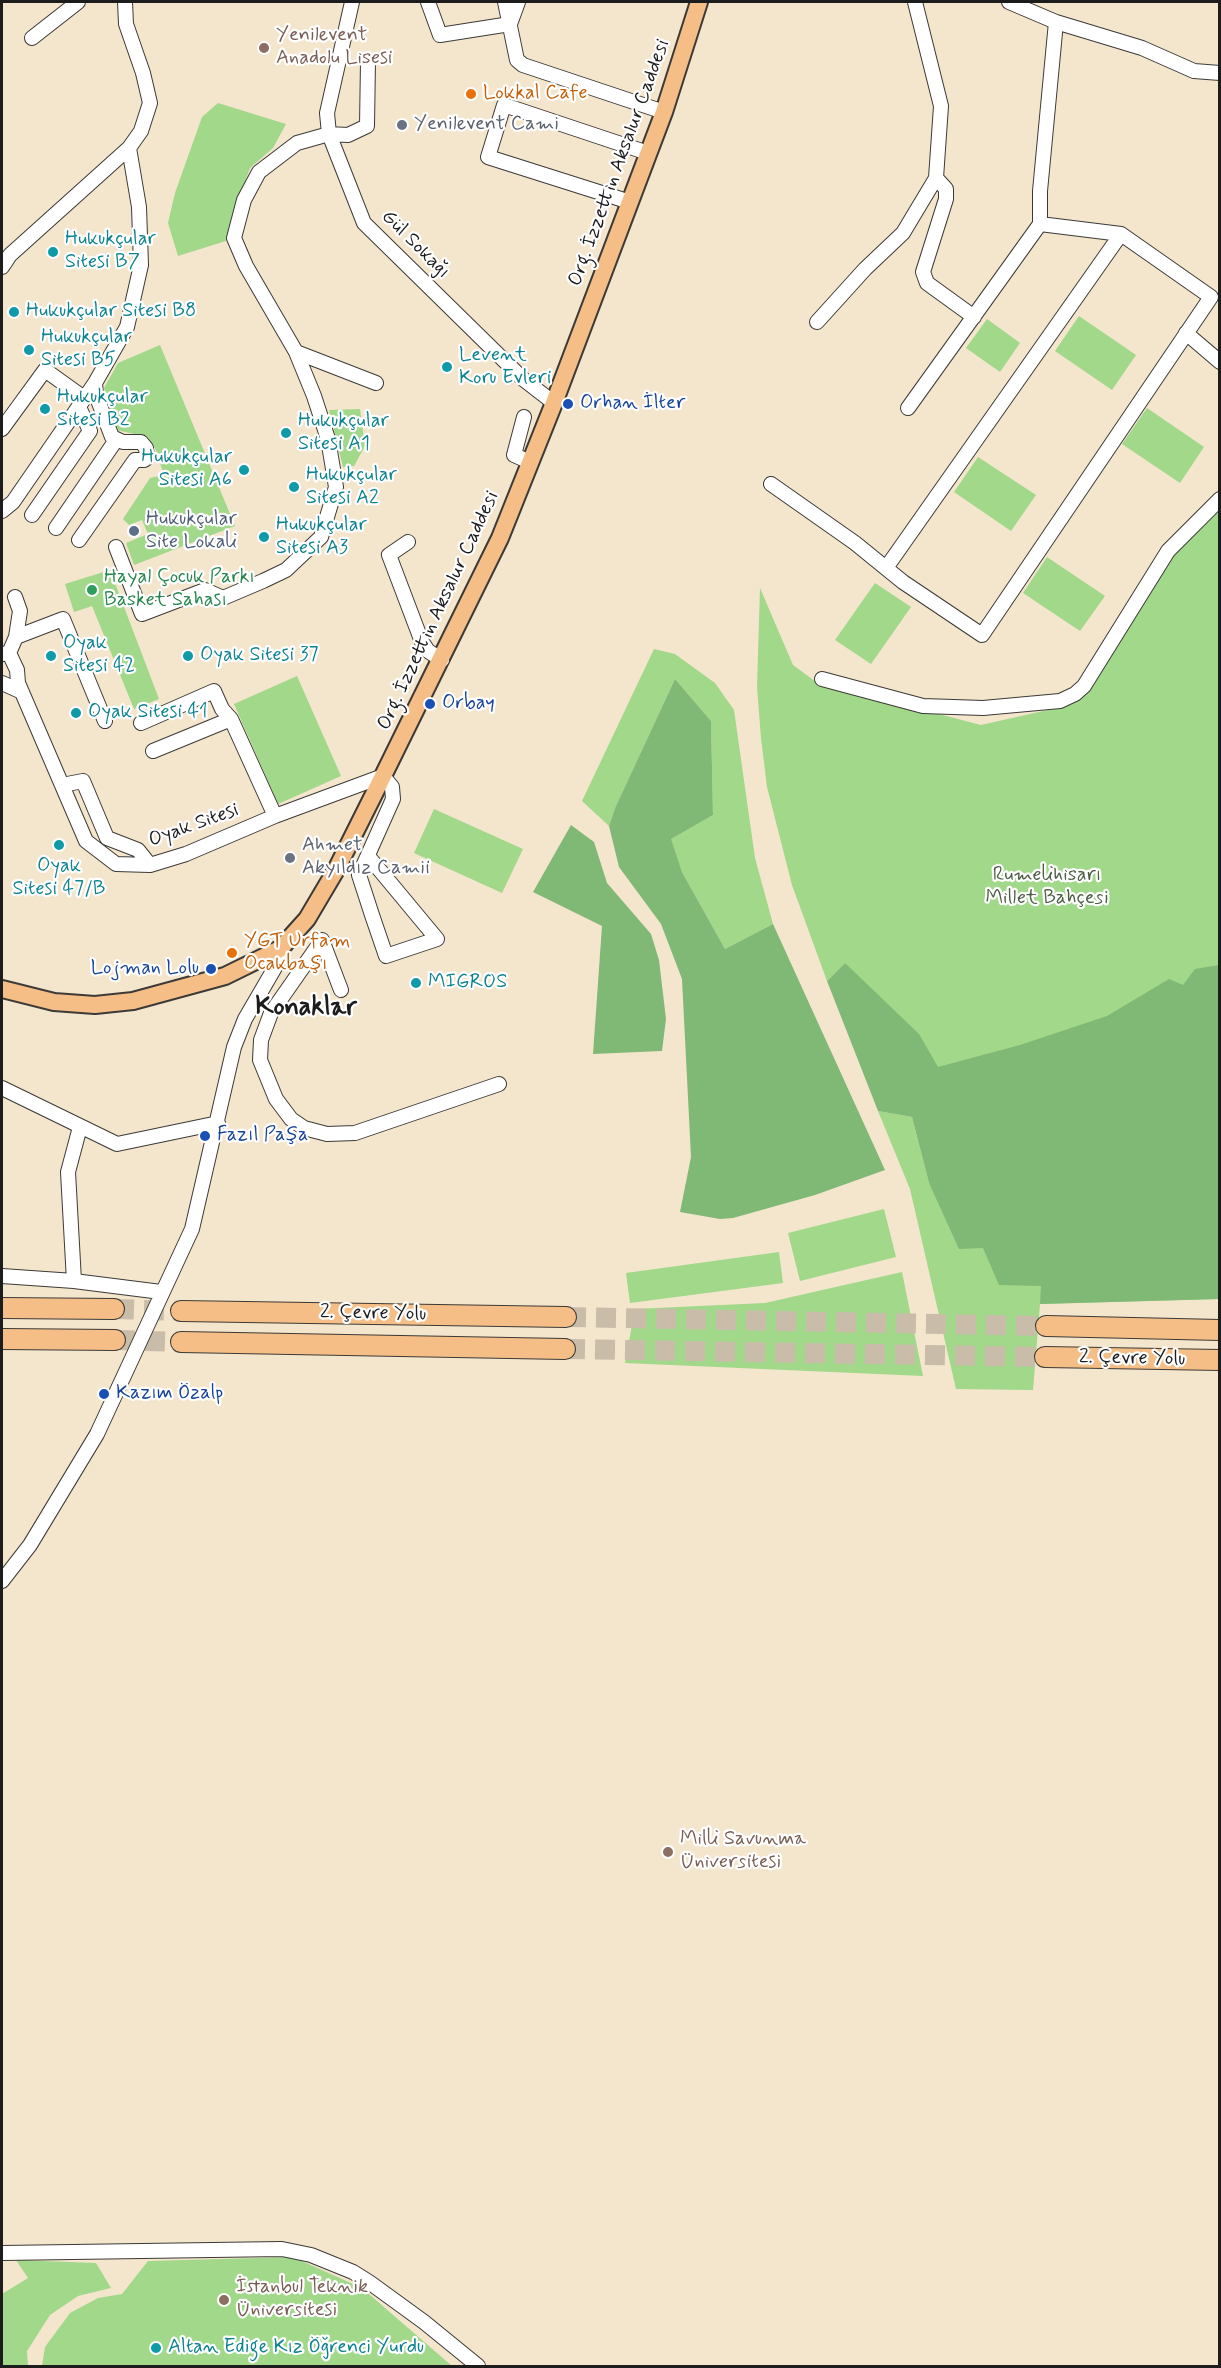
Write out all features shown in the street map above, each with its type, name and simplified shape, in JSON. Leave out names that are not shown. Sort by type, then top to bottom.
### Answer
[{"type":"highway","points":[[2,1308],[114,1310]]},
{"type":"highway","name":"2. Çevre Yolu","points":[[181,1311],[566,1317]]},
{"type":"highway","name":"2. Çevre Yolu","points":[[1046,1326],[1220,1330]]},
{"type":"highway","points":[[2,1339],[115,1340]]},
{"type":"highway","name":"2. Çevre Yolu","points":[[181,1342],[565,1349]]},
{"type":"highway","name":"2. Çevre Yolu","points":[[1045,1357],[1220,1360]]},
{"type":"main road","name":"Org. İzzettin Aksalur Caddesi","points":[[2,989],[54,1002],[95,1005],[133,1001],[225,976],[280,949],[307,919],[336,870],[442,660],[500,538],[554,403],[664,112],[699,2]]},
{"type":"street","points":[[32,38],[78,2]]},
{"type":"street","points":[[2,267],[10,255],[129,148],[141,131],[150,103],[143,73],[126,24],[125,2]]},
{"type":"street","name":"Gül Sokağı","points":[[352,2],[327,113],[329,134],[364,223],[523,379],[554,403]]},
{"type":"street","points":[[428,2],[440,35],[510,24]]},
{"type":"street","points":[[505,2],[517,60],[523,65],[664,112]]},
{"type":"street","points":[[510,24],[518,2]]},
{"type":"street","points":[[817,322],[865,269],[903,233],[936,178],[941,106],[915,2]]},
{"type":"street","points":[[1009,2],[1056,22],[1142,48],[1194,70],[1220,73]]},
{"type":"street","points":[[908,408],[1040,224],[1040,191],[1056,22]]},
{"type":"street","points":[[116,547],[142,614],[205,590],[223,598],[263,581],[286,570],[321,537],[336,487],[328,439],[296,352],[246,266],[234,238],[244,200],[259,171],[297,143],[329,134],[348,135],[367,126],[368,61]]},
{"type":"street","points":[[630,202],[488,157],[504,105],[648,153]]},
{"type":"street","points":[[2,511],[13,502],[95,383],[127,327],[141,265],[139,207],[129,148]]},
{"type":"street","points":[[936,178],[946,189],[946,199],[923,272],[927,283],[974,317]]},
{"type":"street","points":[[1040,224],[1121,234],[1211,297]]},
{"type":"street","points":[[886,568],[1121,234]]},
{"type":"street","points":[[771,484],[982,635],[1220,284]]},
{"type":"street","points":[[1186,333],[1220,362]]},
{"type":"street","points":[[296,352],[376,383]]},
{"type":"street","points":[[2,429],[45,370],[82,402],[90,431],[32,515]]},
{"type":"street","points":[[79,540],[135,460],[147,458],[146,448],[141,442],[116,440],[108,430],[96,395],[95,383]]},
{"type":"street","points":[[525,417],[514,455],[530,462]]},
{"type":"street","points":[[56,528],[116,440]]},
{"type":"street","points":[[822,679],[923,706],[983,708],[1060,701],[1075,694],[1084,686],[1168,550],[1220,499]]},
{"type":"street","points":[[408,542],[389,555],[422,642],[428,651],[442,660]]},
{"type":"street","points":[[5,654],[16,637],[20,611],[15,597]]},
{"type":"street","points":[[16,637],[63,619],[105,721]]},
{"type":"street","name":"Oyak Sitesi","points":[[5,654],[17,670],[22,692],[86,841],[116,864],[150,865],[186,854],[275,816],[383,776]]},
{"type":"street","points":[[2,683],[22,692]]},
{"type":"street","points":[[141,723],[214,692],[222,709],[231,719],[275,816]]},
{"type":"street","points":[[153,751],[231,719]]},
{"type":"street","points":[[368,856],[437,939],[386,956],[360,874],[393,798],[392,787],[383,776]]},
{"type":"street","points":[[62,785],[83,781],[107,838],[138,850],[150,865]]},
{"type":"street","points":[[341,990],[322,940],[271,1013],[261,1040],[261,1060],[276,1099],[291,1119],[304,1128],[327,1134],[355,1132],[499,1084]]},
{"type":"street","points":[[2,1581],[30,1545],[97,1434],[192,1229],[240,1030],[277,964],[280,949]]},
{"type":"street","points":[[2,1088],[117,1144],[218,1123]]},
{"type":"street","points":[[74,1281],[68,1172],[80,1127]]},
{"type":"street","points":[[2,1276],[74,1281],[161,1292]]},
{"type":"street","points":[[2,2253],[282,2249],[311,2255],[353,2272],[424,2322],[478,2367]]},
{"type":"green space","points":[[218,103],[286,124],[273,148],[250,168],[233,214],[229,240],[178,256],[168,223],[175,193],[202,117]]},
{"type":"green space","points":[[1079,316],[1136,355],[1112,390],[1055,351]]},
{"type":"green space","points":[[987,319],[1020,343],[1000,372],[966,348]]},
{"type":"green space","points":[[160,345],[235,526],[134,565],[126,543],[148,534],[142,520],[129,525],[123,519],[150,478],[164,475],[155,448],[144,436],[116,430],[104,388],[118,363]]},
{"type":"green space","points":[[1147,408],[1204,447],[1180,483],[1122,444]]},
{"type":"green space","points":[[360,409],[365,446],[354,466],[343,467],[329,410]]},
{"type":"green space","points":[[978,457],[1036,495],[1011,531],[954,492]]},
{"type":"green space","name":"Rumelihisarı Millet Bahçesi","points":[[1219,503],[1219,1299],[1040,1304],[1033,1390],[956,1389],[910,1189],[878,1111],[912,1117],[929,1183],[983,1248],[845,963],[827,981],[792,885],[767,787],[761,738],[757,687],[760,588],[793,665],[816,682],[981,725],[1070,705],[1079,700],[1173,549]]},
{"type":"green space","points":[[1047,557],[1105,596],[1080,631],[1023,593]]},
{"type":"green space","points":[[110,570],[159,699],[134,709],[92,606],[74,612],[65,584]]},
{"type":"green space","points":[[875,583],[911,607],[871,664],[835,640]]},
{"type":"green space","points":[[654,649],[675,654],[715,683],[734,710],[755,858],[773,924],[725,949],[682,872],[670,839],[713,815],[711,721],[675,679],[615,808],[609,826],[582,801]]},
{"type":"green space","points":[[297,676],[341,776],[278,804],[234,704]]},
{"type":"green space","points":[[675,679],[711,721],[713,815],[671,839],[682,872],[725,949],[773,924],[885,1170],[815,1195],[733,1218],[720,1219],[680,1212],[691,1157],[682,979],[661,924],[619,867],[609,826],[615,808]]},
{"type":"green space","points":[[434,809],[523,849],[502,893],[414,853]]},
{"type":"green space","points":[[571,825],[594,842],[607,883],[651,934],[659,960],[666,1019],[662,1051],[593,1054],[602,926],[533,892]]},
{"type":"green space","points":[[845,963],[919,1034],[938,1067],[1020,1045],[1107,1016],[1169,979],[1183,985],[1195,969],[1219,965],[1219,1299],[1040,1304],[1041,1286],[999,1285],[983,1248],[959,1249],[929,1183],[912,1117],[878,1111],[827,981]]},
{"type":"green space","points":[[884,1209],[896,1257],[800,1281],[788,1233]]},
{"type":"green space","points":[[779,1252],[783,1283],[630,1303],[626,1273]]},
{"type":"green space","points":[[902,1272],[923,1376],[625,1363],[635,1309],[765,1303]]},
{"type":"green space","points":[[293,2257],[362,2288],[452,2366],[42,2366],[45,2347],[70,2313],[98,2298],[122,2294],[148,2261]]},
{"type":"green space","points":[[16,2260],[96,2263],[111,2288],[78,2296],[50,2315],[27,2351],[28,2366],[2,2366],[2,2294],[28,2278]]},
{"type":"tunnel","points":[[114,1309],[181,1311]]},
{"type":"tunnel","points":[[566,1317],[1046,1326]]},
{"type":"tunnel","points":[[115,1340],[181,1342]]},
{"type":"tunnel","points":[[565,1349],[1045,1357]]},
{"type":"place","name":"Yenilevent Anadolu Lisesi","points":[[264,48]]},
{"type":"place","name":"Lokkal Cafe","points":[[471,94]]},
{"type":"place","name":"Yenilevent Cami","points":[[402,125]]},
{"type":"place","name":"Hukukçular Sitesi B7","points":[[53,252]]},
{"type":"place","name":"Hukukçular Sitesi B8","points":[[14,312]]},
{"type":"place","name":"Hukukçular Sitesi B5","points":[[29,350]]},
{"type":"place","name":"Levent Koru Evleri","points":[[447,367]]},
{"type":"place","name":"Orhan İlter","points":[[568,404]]},
{"type":"place","name":"Hukukçular Sitesi B2","points":[[45,409]]},
{"type":"place","name":"Hukukçular Sitesi A1","points":[[286,433]]},
{"type":"place","name":"Hukukçular Sitesi A6","points":[[244,470]]},
{"type":"place","name":"Hukukçular Sitesi A2","points":[[294,487]]},
{"type":"place","name":"Hukukçular Site Lokali","points":[[134,531]]},
{"type":"place","name":"Hukukçular Sitesi A3","points":[[264,537]]},
{"type":"place","name":"Hayal Çocuk Parkı Basket Sahası","points":[[92,590]]},
{"type":"place","name":"Oyak Sitesi 42","points":[[51,656]]},
{"type":"place","name":"Oyak Sitesi 37","points":[[188,656]]},
{"type":"place","name":"Orbay","points":[[430,704]]},
{"type":"place","name":"Oyak Sitesi 41","points":[[76,713]]},
{"type":"place","name":"Oyak Sitesi 47/B","points":[[59,845]]},
{"type":"place","name":"Ahmet Akyıldız Camii","points":[[290,858]]},
{"type":"place","name":"YGT Urfam Ocakbaşı","points":[[232,953]]},
{"type":"place","name":"Lojman Lolu","points":[[211,969]]},
{"type":"place","name":"MIGROS","points":[[416,983]]},
{"type":"place","name":"Fazıl Paşa","points":[[205,1136]]},
{"type":"place","name":"Kazım Özalp","points":[[104,1394]]},
{"type":"place","name":"Milli Savunma Üniversitesi","points":[[668,1852]]},
{"type":"place","name":"İstanbul Teknik Üniversitesi","points":[[224,2300]]},
{"type":"place","name":"Altan Edige Kız Öğrenci Yurdu","points":[[156,2348]]},
{"type":"district","name":"Konaklar","points":[[306,1009]]}]
